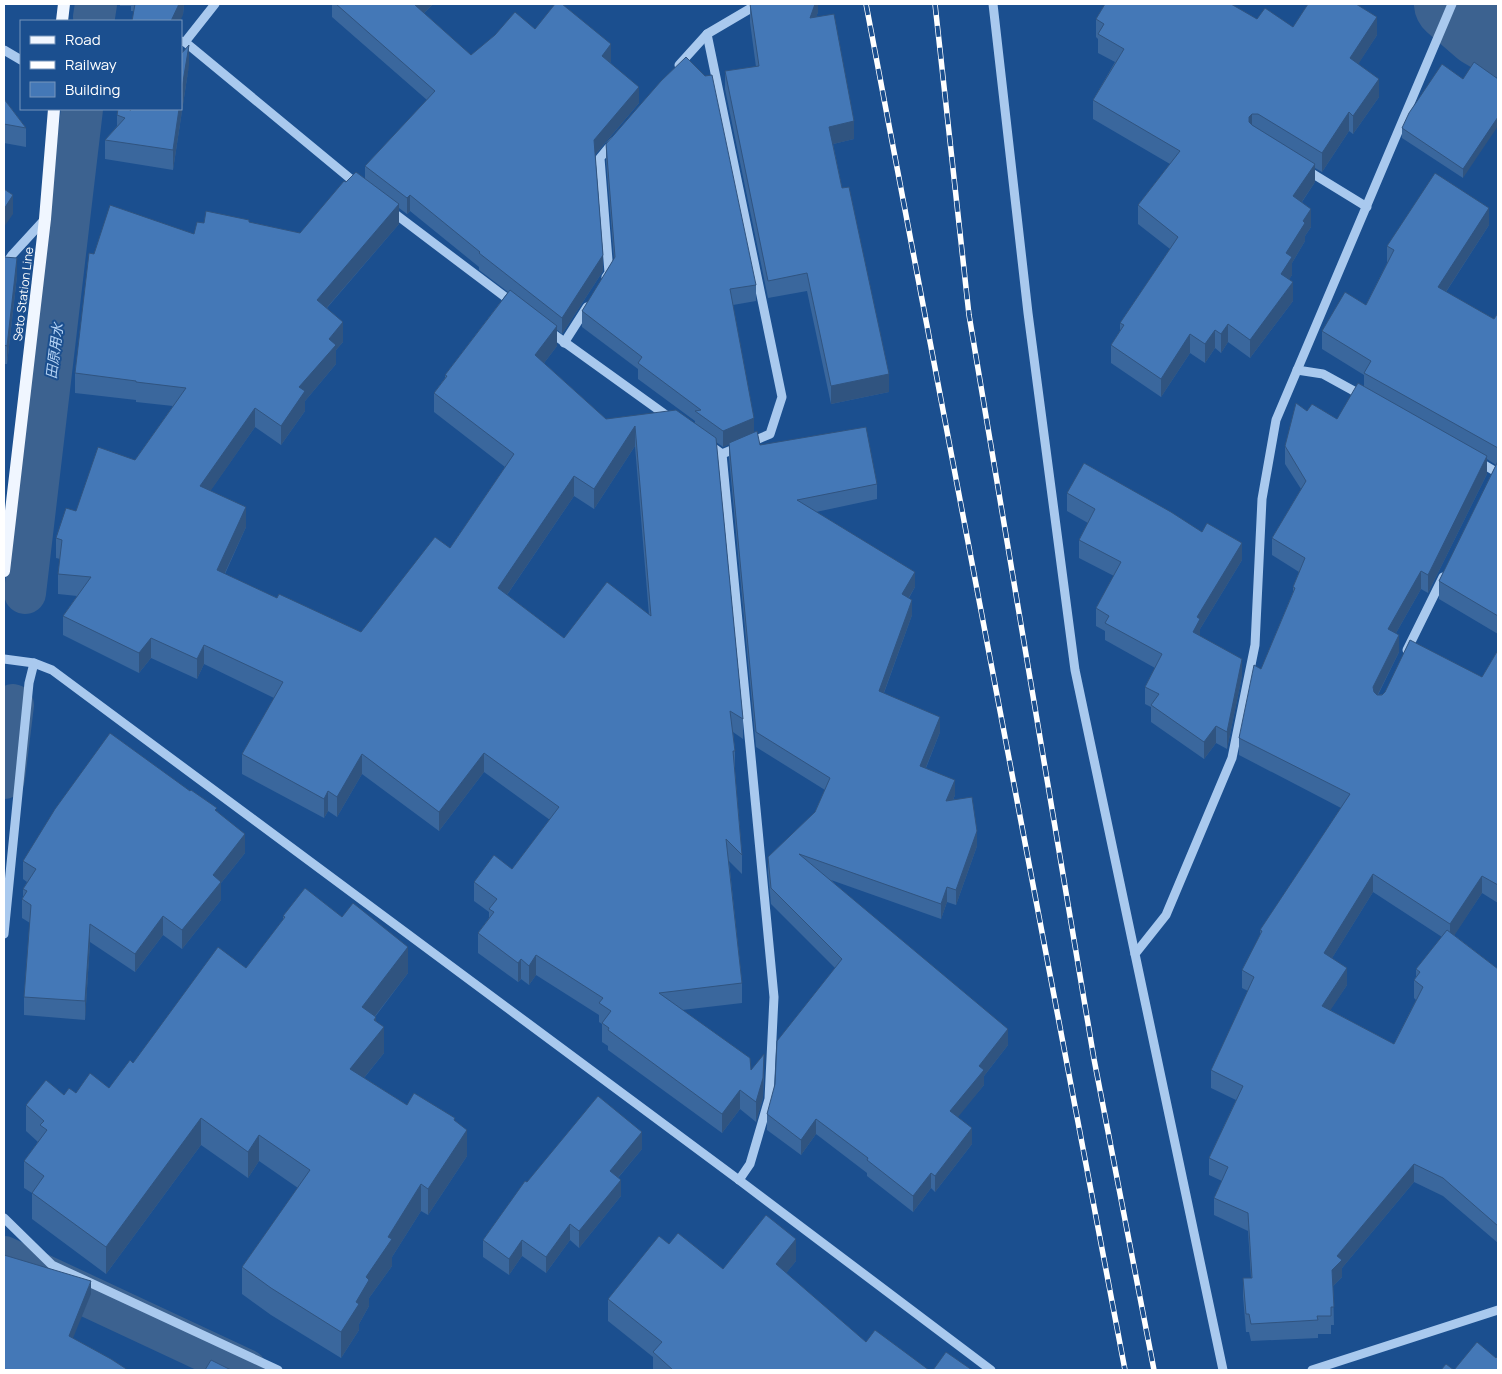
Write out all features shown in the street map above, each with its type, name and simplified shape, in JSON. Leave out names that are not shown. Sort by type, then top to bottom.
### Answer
[{"type":"main road","points":[[62,20],[64,4]]},
{"type":"main road","name":"Seto Station Line","points":[[4,571],[45,219],[54,110]]},
{"type":"street","points":[[216,4],[183,41],[364,190]]},
{"type":"street","points":[[675,70],[707,34],[758,4]]},
{"type":"street","points":[[994,4],[1028,313],[1075,670],[1224,1370]]},
{"type":"street","points":[[1135,954],[1166,914],[1232,758],[1255,645],[1262,499],[1276,420],[1452,4]]},
{"type":"street","points":[[707,34],[782,397],[770,434],[722,454]]},
{"type":"street","points":[[4,50],[20,59]]},
{"type":"street","points":[[564,343],[609,273],[600,158],[619,136]]},
{"type":"street","points":[[1295,163],[1367,207]]},
{"type":"street","points":[[379,202],[518,307]]},
{"type":"street","points":[[4,267],[12,255],[45,219]]},
{"type":"street","points":[[541,325],[674,421]]},
{"type":"street","points":[[1296,370],[1323,374],[1375,403]]},
{"type":"street","points":[[698,438],[722,454]]},
{"type":"street","points":[[722,454],[774,997],[769,1099],[750,1164],[739,1180]]},
{"type":"street","points":[[1470,457],[1497,472],[1491,480]]},
{"type":"street","points":[[1405,655],[1448,568]]},
{"type":"street","points":[[4,659],[34,663],[52,670],[739,1180],[991,1370]]},
{"type":"street","points":[[4,934],[29,683],[34,663]]},
{"type":"street","points":[[4,1218],[52,1265],[278,1370]]},
{"type":"street","points":[[1312,1370],[1498,1310]]},
{"type":"building","points":[[135,4],[179,4],[171,20],[132,20]]},
{"type":"building","points":[[336,4],[417,4],[415,5],[471,55],[495,35],[515,12],[535,29],[555,4],[562,4],[611,44],[602,56],[639,87],[594,140],[603,255],[562,318],[479,253],[410,195],[407,198],[365,166],[435,91]]},
{"type":"building","points":[[750,4],[815,4],[810,18],[834,14],[854,121],[829,127],[842,188],[849,187],[889,374],[831,386],[807,273],[768,281],[725,71],[759,66]]},
{"type":"building","points":[[1105,4],[1231,4],[1257,19],[1265,8],[1293,27],[1308,4],[1356,4],[1377,17],[1350,58],[1379,79],[1353,116],[1349,112],[1322,153],[1258,114],[1252,114],[1249,117],[1249,122],[1252,125],[1315,164],[1293,196],[1311,209],[1303,221],[1305,223],[1286,253],[1292,257],[1281,274],[1293,282],[1250,340],[1228,324],[1221,334],[1215,330],[1205,344],[1190,334],[1161,379],[1111,345],[1124,325],[1120,323],[1178,237],[1138,205],[1180,151],[1093,100],[1124,49],[1098,34],[1104,24],[1096,19]]},
{"type":"building","points":[[189,45],[182,88],[182,53]]},
{"type":"building","points":[[686,57],[705,76],[712,75],[756,285],[730,289],[754,418],[723,431],[695,411],[701,410],[638,363],[642,357],[582,311],[615,257],[606,144],[661,81]]},
{"type":"building","points":[[1474,62],[1498,79],[1498,117],[1463,169],[1402,128],[1409,113],[1442,64],[1463,79]]},
{"type":"building","points":[[4,99],[26,128],[4,124]]},
{"type":"building","points":[[118,110],[179,110],[173,150],[105,140],[125,118],[117,115]]},
{"type":"building","points":[[356,172],[399,204],[317,300],[343,322],[329,339],[336,345],[299,387],[305,391],[281,426],[255,408],[200,486],[246,507],[217,570],[277,598],[279,594],[361,632],[435,537],[450,548],[514,454],[434,393],[447,376],[445,375],[510,290],[557,326],[535,355],[606,419],[676,410],[716,438],[743,719],[730,711],[735,751],[733,751],[742,855],[726,839],[742,983],[659,993],[750,1058],[751,1070],[764,1054],[763,1078],[756,1102],[740,1090],[722,1114],[608,1030],[609,1028],[602,1023],[611,1011],[599,1003],[603,998],[536,955],[529,966],[521,959],[518,963],[478,933],[494,912],[489,909],[497,899],[474,882],[494,855],[512,869],[559,807],[484,753],[439,812],[362,754],[337,797],[328,791],[324,799],[242,754],[283,682],[204,645],[197,659],[151,638],[139,653],[63,616],[91,577],[58,574],[62,540],[56,538],[66,508],[76,511],[98,447],[135,460],[186,388],[75,373],[89,253],[94,254],[110,205],[194,234],[197,222],[204,223],[206,211],[300,233],[344,181],[346,182]],"holes":[[[635,426],[651,616],[607,582],[564,638],[498,588],[574,476],[594,489]]]},
{"type":"building","points":[[1435,173],[1489,208],[1438,287],[1494,319],[1498,313],[1498,448],[1364,373],[1371,361],[1322,331],[1345,292],[1366,305],[1394,250],[1387,246]]},
{"type":"building","points":[[4,189],[13,195],[4,209]]},
{"type":"building","points":[[4,257],[17,258],[7,346],[4,345]]},
{"type":"building","points":[[1358,383],[1487,456],[1428,575],[1421,571],[1388,629],[1399,635],[1373,687],[1377,695],[1382,695],[1385,692],[1410,640],[1482,677],[1498,650],[1498,885],[1482,876],[1450,924],[1373,874],[1324,953],[1347,968],[1322,1006],[1394,1044],[1423,987],[1414,980],[1420,972],[1416,969],[1447,930],[1498,969],[1498,1226],[1443,1178],[1414,1164],[1337,1256],[1342,1260],[1332,1270],[1334,1307],[1331,1307],[1331,1316],[1317,1316],[1318,1320],[1251,1324],[1249,1314],[1246,1314],[1243,1278],[1252,1278],[1248,1213],[1214,1198],[1228,1167],[1209,1158],[1243,1086],[1211,1070],[1254,977],[1242,970],[1262,931],[1260,930],[1350,794],[1239,738],[1254,665],[1261,669],[1295,588],[1293,587],[1305,558],[1272,538],[1306,481],[1285,446],[1296,403],[1307,411],[1312,404],[1337,419]]},
{"type":"building","points":[[866,427],[877,484],[797,500],[915,572],[902,594],[912,600],[879,691],[940,717],[920,766],[955,780],[946,801],[972,797],[977,831],[956,890],[947,887],[941,904],[799,854],[1008,1029],[979,1066],[984,1070],[950,1111],[972,1128],[935,1176],[931,1173],[913,1196],[867,1160],[868,1158],[816,1119],[801,1140],[767,1114],[775,1084],[777,1041],[842,959],[771,888],[768,857],[815,812],[830,778],[756,732],[729,443],[757,431],[760,445]]},
{"type":"building","points":[[1498,461],[1498,616],[1439,581]]},
{"type":"building","points":[[1084,463],[1171,512],[1202,532],[1207,523],[1242,543],[1197,617],[1200,619],[1193,632],[1242,659],[1227,732],[1216,726],[1204,742],[1151,705],[1159,694],[1145,687],[1162,654],[1105,623],[1109,616],[1096,608],[1121,562],[1079,540],[1095,509],[1067,493]]},
{"type":"building","points":[[110,733],[190,791],[217,808],[215,810],[245,834],[213,875],[221,882],[182,930],[163,916],[135,954],[90,924],[85,1001],[24,997],[31,905],[22,899],[27,891],[23,889],[36,869],[23,861],[55,809]]},
{"type":"building","points":[[305,888],[342,917],[353,903],[408,947],[362,1007],[376,1017],[374,1020],[384,1027],[350,1069],[407,1105],[414,1093],[455,1118],[454,1120],[467,1130],[428,1189],[421,1184],[388,1237],[392,1239],[366,1277],[369,1280],[356,1302],[359,1304],[341,1332],[271,1288],[242,1267],[310,1170],[259,1135],[248,1152],[201,1118],[106,1247],[32,1193],[44,1176],[24,1161],[47,1130],[40,1125],[44,1121],[26,1105],[46,1080],[64,1095],[69,1088],[76,1093],[90,1073],[109,1088],[130,1060],[133,1063],[218,947],[246,968]]},
{"type":"building","points":[[598,1096],[642,1132],[610,1171],[621,1180],[579,1231],[570,1224],[546,1257],[522,1240],[509,1259],[483,1240],[525,1181],[527,1182]]},
{"type":"building","points":[[766,1215],[796,1239],[776,1264],[866,1342],[875,1330],[929,1370],[673,1370],[653,1352],[662,1342],[608,1299],[659,1236],[669,1244],[678,1233],[723,1269]]},
{"type":"building","points":[[4,1255],[91,1281],[69,1336],[128,1370],[4,1370]]},
{"type":"building","points":[[1477,1342],[1496,1358],[1498,1356],[1498,1370],[1454,1370]]},
{"type":"building","points":[[946,1352],[972,1370],[933,1370]]},
{"type":"building","points":[[211,1360],[231,1370],[205,1370]]},
{"type":"building","points":[[1446,1364],[1454,1370],[1441,1370]]},
{"type":"waterway","name":"田原用水","points":[[94,17],[96,4]]},
{"type":"waterway","points":[[1451,4],[1481,30],[1498,40]]},
{"type":"waterway","name":"田原用水","points":[[25,593],[82,110]]},
{"type":"waterway","name":"田原用水","points":[[4,778],[13,705]]},
{"type":"waterway","points":[[4,1257],[246,1370]]},
{"type":"railway","points":[[866,4],[1125,1370]]},
{"type":"railway","points":[[935,4],[969,315],[1094,1059],[1154,1370]]}]
